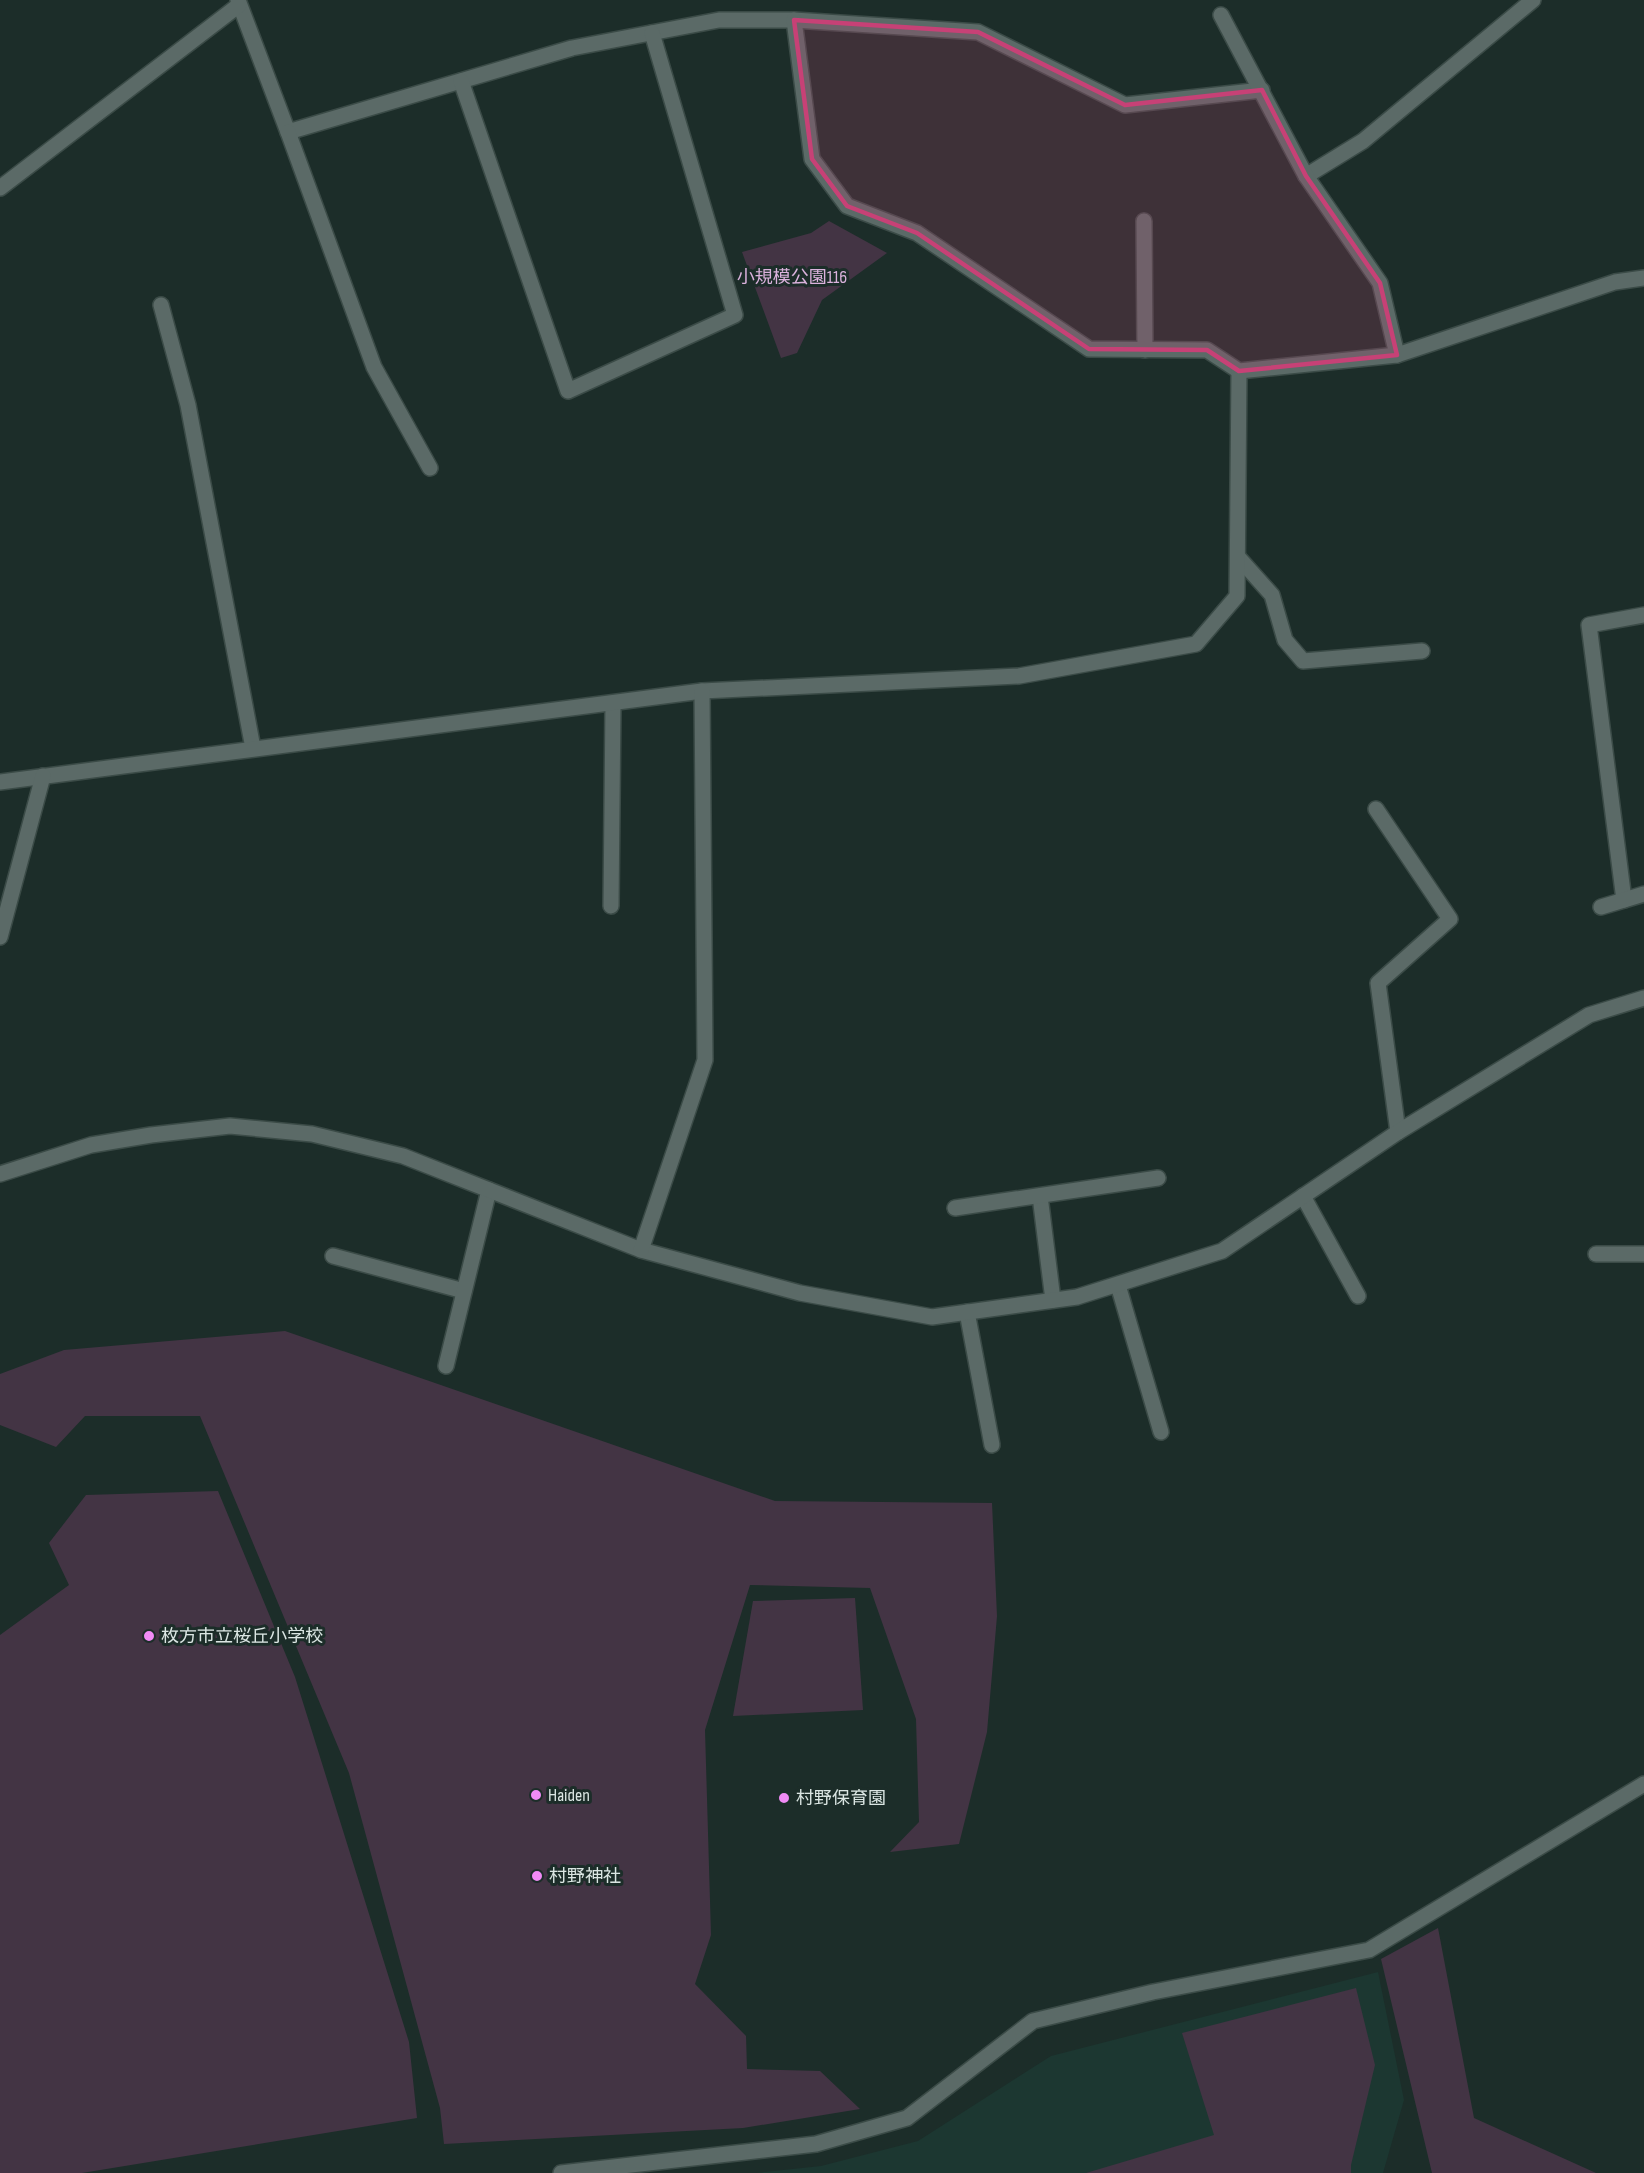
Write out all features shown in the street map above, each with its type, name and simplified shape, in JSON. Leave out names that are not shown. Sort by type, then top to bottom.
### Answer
[{"type":"street","points":[[1306,176],[1362,141],[1533,0]]},
{"type":"street","points":[[0,188],[239,3],[374,367],[430,468]]},
{"type":"street","points":[[1221,15],[1306,176],[1380,283],[1397,355]]},
{"type":"street","points":[[288,132],[572,48],[719,20],[794,20],[978,32],[1125,105],[1262,90]]},
{"type":"street","points":[[794,20],[812,159],[847,206],[917,233],[1089,349],[1207,350],[1239,371],[1397,355],[1616,282],[1644,278]]},
{"type":"street","points":[[461,81],[568,391],[735,315],[652,33]]},
{"type":"street","points":[[1144,221],[1145,350]]},
{"type":"street","points":[[161,304],[188,405],[253,748]]},
{"type":"street","points":[[0,782],[702,691],[1020,676],[1196,644],[1237,596],[1239,371]]},
{"type":"street","points":[[1238,557],[1272,596],[1285,640],[1303,661],[1422,651]]},
{"type":"street","points":[[1624,900],[1589,625],[1644,615]]},
{"type":"street","points":[[641,1250],[705,1060],[702,691]]},
{"type":"street","points":[[612,906],[613,703]]},
{"type":"street","points":[[0,937],[43,776]]},
{"type":"street","points":[[1376,808],[1450,919],[1378,983],[1398,1132]]},
{"type":"street","points":[[1601,907],[1644,894]]},
{"type":"street","points":[[0,1174],[91,1145],[230,1126],[312,1134],[403,1156],[641,1250],[800,1293],[932,1317],[1077,1297],[1222,1251],[1398,1132],[1589,1015],[1644,998]]},
{"type":"street","points":[[955,1208],[1158,1178]]},
{"type":"street","points":[[446,1366],[489,1190]]},
{"type":"street","points":[[1040,1196],[1053,1300]]},
{"type":"street","points":[[1303,1196],[1358,1296]]},
{"type":"street","points":[[1596,1254],[1644,1254]]},
{"type":"street","points":[[333,1256],[464,1291]]},
{"type":"street","points":[[1118,1285],[1161,1432]]},
{"type":"street","points":[[967,1312],[992,1445]]},
{"type":"street","points":[[561,2173],[816,2144],[907,2118],[1034,2021],[1153,1992],[1369,1950],[1644,1784]]},
{"type":"highlighted area","points":[[794,20],[978,32],[1125,105],[1262,90],[1306,176],[1380,283],[1397,355],[1239,371],[1207,350],[1089,349],[917,233],[847,206],[812,159]]},
{"type":"shaded area","points":[[1378,1972],[1404,2100],[1383,2173],[756,2173],[821,2166],[918,2141],[1051,2056]]},
{"type":"green space","name":"小規模公園116","points":[[829,221],[887,253],[822,300],[797,353],[781,358],[742,252],[811,233]]},
{"type":"green space","points":[[285,1331],[775,1501],[992,1503],[997,1616],[987,1732],[959,1844],[890,1852],[919,1822],[916,1719],[870,1588],[750,1585],[705,1730],[711,1935],[695,1984],[746,2036],[747,2069],[820,2071],[860,2109],[743,2128],[444,2144],[440,2108],[349,1773],[200,1416],[85,1416],[56,1447],[0,1425],[0,1374],[64,1350]]},
{"type":"green space","name":"枚方市立桜丘小学校","points":[[218,1491],[295,1677],[409,2042],[417,2118],[82,2173],[0,2173],[0,1635],[69,1585],[49,1543],[86,1495]]},
{"type":"green space","points":[[855,1598],[863,1710],[733,1716],[753,1601]]},
{"type":"green space","points":[[1438,1928],[1474,2118],[1596,2173],[1432,2173],[1381,1959]]},
{"type":"green space","points":[[1356,1988],[1375,2065],[1351,2173],[1086,2173],[1214,2135],[1182,2033]]},
{"type":"place","name":"枚方市立桜丘小学校","points":[[149,1636]]},
{"type":"place","name":"Haiden","points":[[536,1795]]},
{"type":"place","name":"村野保育園","points":[[784,1798]]},
{"type":"place","name":"村野神社","points":[[537,1876]]}]
